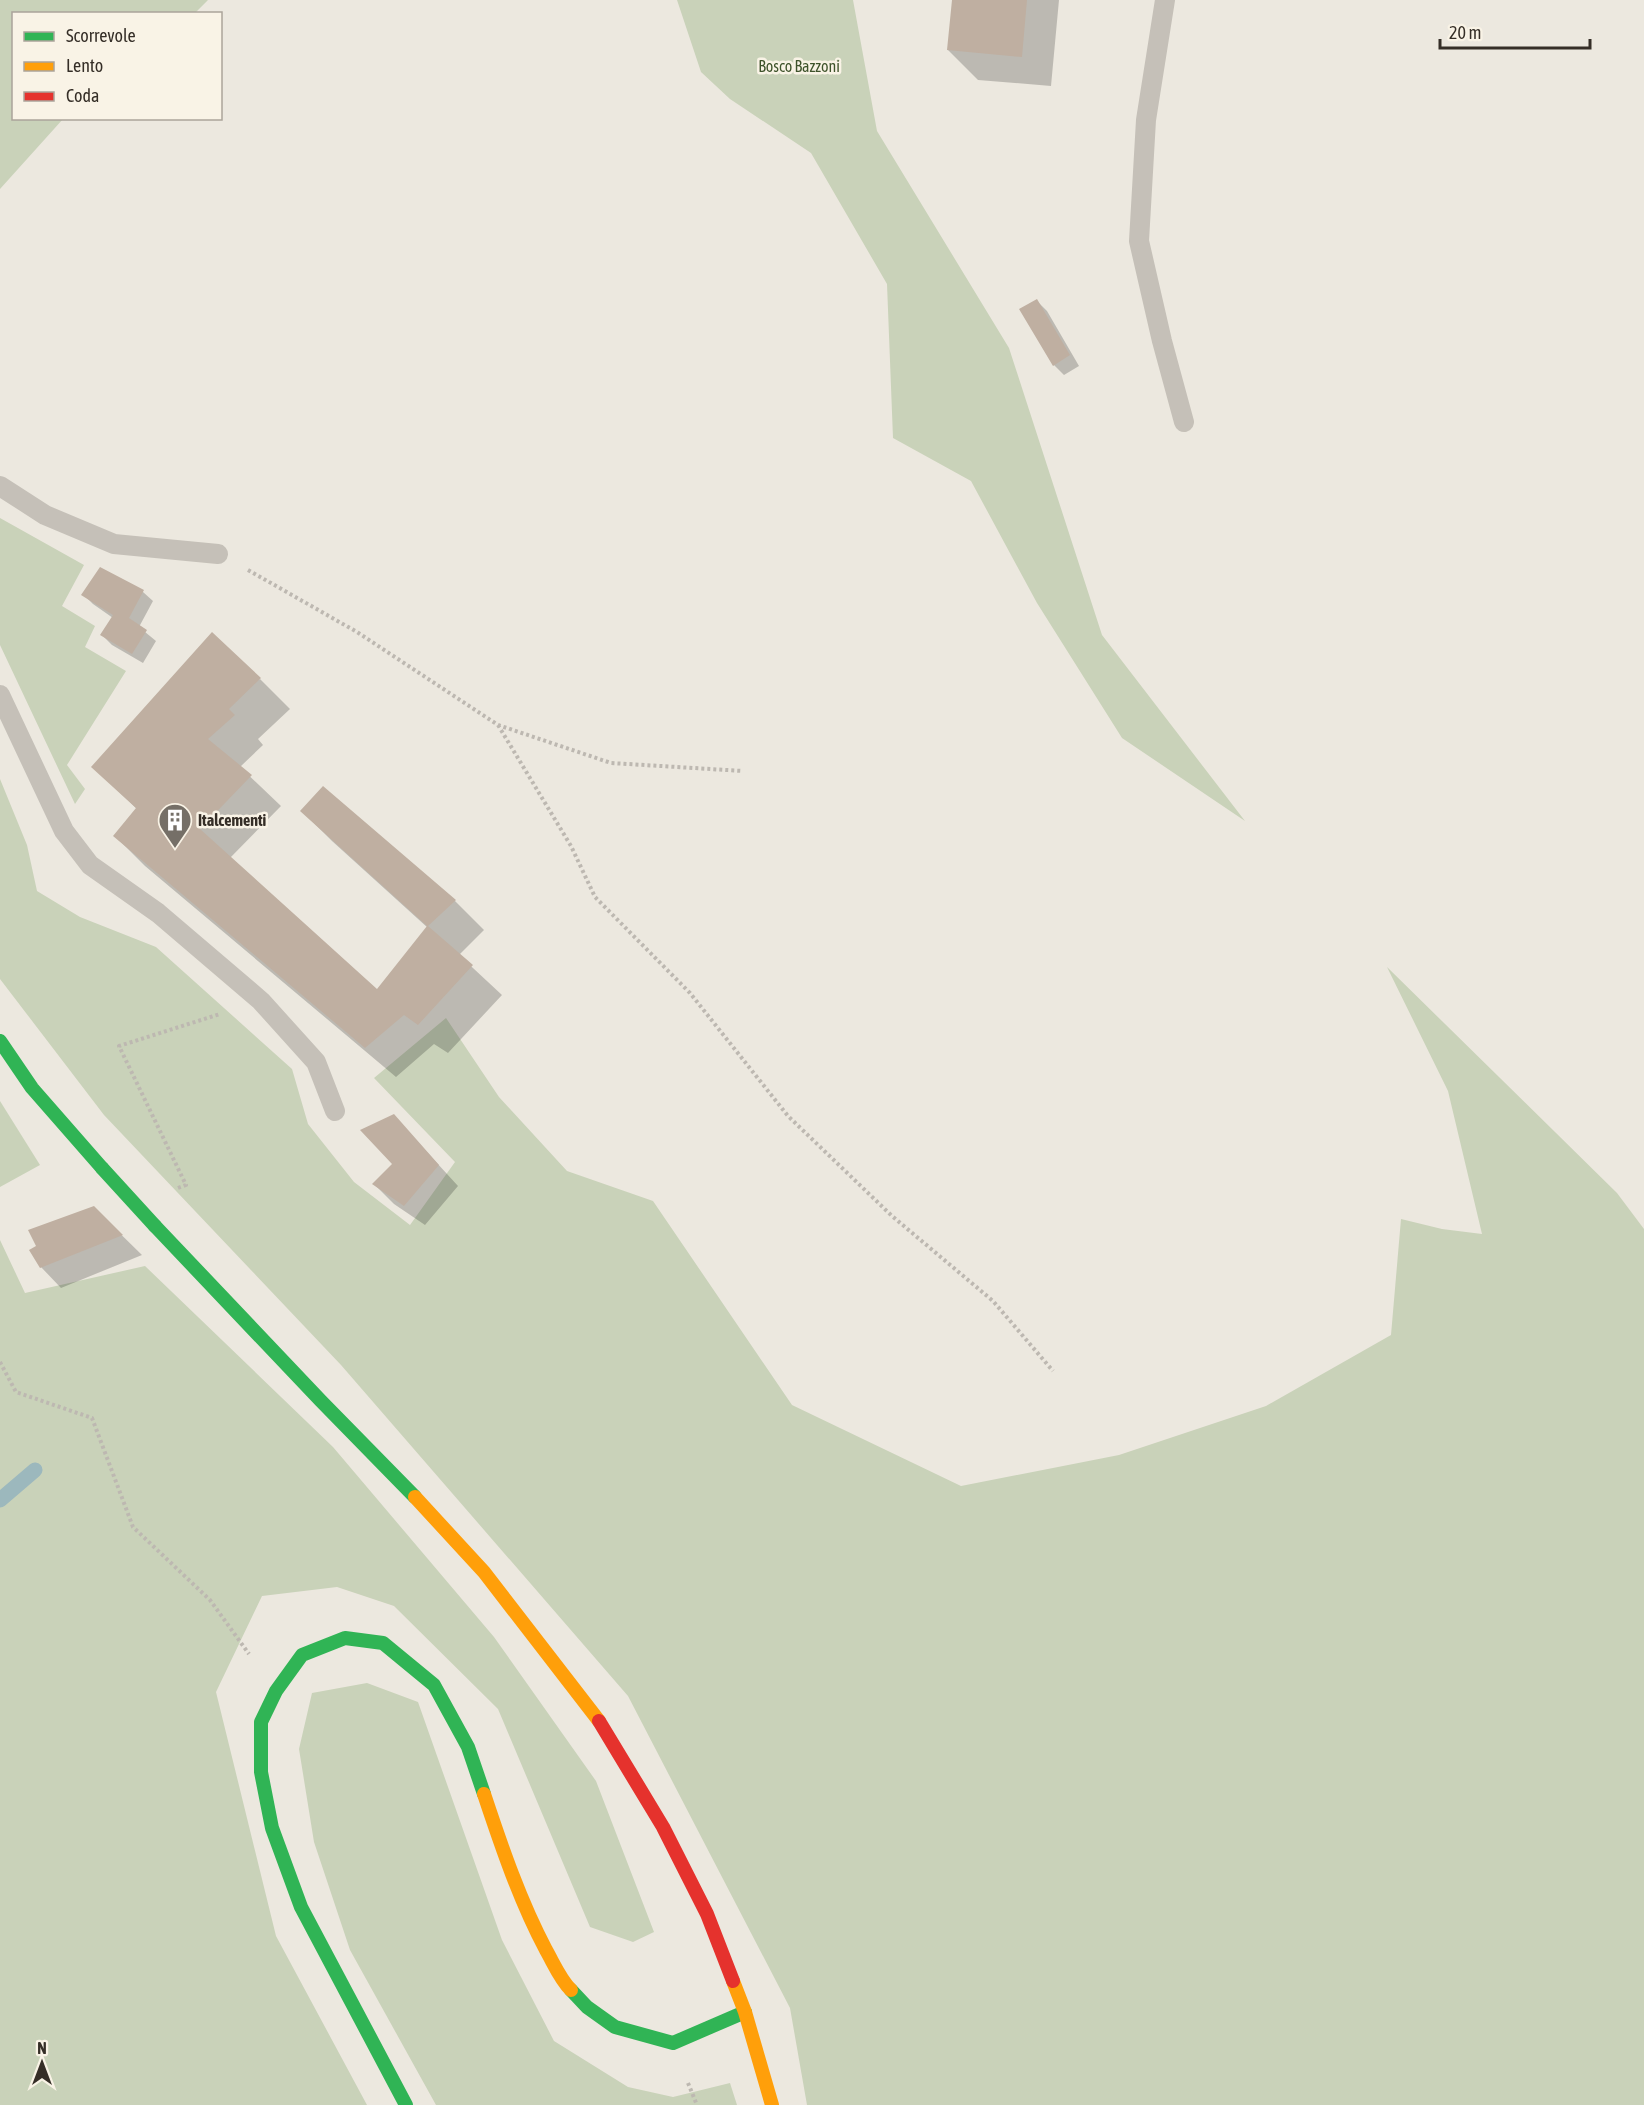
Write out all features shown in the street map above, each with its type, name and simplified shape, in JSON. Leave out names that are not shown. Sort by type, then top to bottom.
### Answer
[{"type":"main road","points":[[0,1041],[32,1088],[102,1168],[484,1572],[604,1728],[663,1827],[702,1904],[745,2012],[772,2105]]},
{"type":"main road","points":[[406,2105],[301,1907],[272,1828],[261,1772],[261,1722],[276,1691],[302,1655],[345,1638],[383,1643],[434,1685],[468,1747],[503,1852],[533,1925],[563,1982],[587,2007],[615,2028],[673,2043],[745,2012]]},
{"type":"lane","points":[[1165,0],[1146,120],[1139,241],[1161,341],[1184,422]]},
{"type":"lane","points":[[0,486],[45,514],[114,544],[218,554]]},
{"type":"lane","points":[[0,695],[64,831],[90,865],[158,913],[261,1001],[316,1062],[335,1111]]},
{"type":"path","points":[[218,554],[357,632],[498,725],[611,763],[743,771]]},
{"type":"path","points":[[498,725],[572,846],[595,897],[690,993],[788,1116],[892,1216],[993,1301],[1053,1371]]},
{"type":"path","points":[[186,1185],[119,1046],[261,1001]]},
{"type":"path","points":[[0,1362],[16,1392],[92,1418],[133,1527],[210,1600],[276,1691]]},
{"type":"green space","points":[[0,0],[208,0],[196,12],[12,12],[12,120],[62,120],[0,189]]},
{"type":"green space","name":"Bosco Bazzoni","points":[[677,0],[853,0],[877,131],[1009,348],[1102,635],[1245,821],[1122,738],[1037,603],[971,481],[893,438],[887,284],[811,153],[730,99],[701,72]]},
{"type":"green space","points":[[0,518],[84,565],[62,606],[95,626],[85,647],[126,671],[67,765],[85,789],[75,804],[0,645]]},
{"type":"green space","points":[[0,779],[27,845],[37,891],[80,917],[156,947],[292,1069],[308,1124],[354,1182],[410,1225],[455,1162],[374,1078],[446,1018],[499,1097],[567,1171],[653,1201],[792,1405],[961,1486],[1119,1455],[1266,1406],[1391,1335],[1401,1219],[1442,1229],[1482,1234],[1448,1091],[1387,967],[1617,1193],[1644,1229],[1644,2105],[807,2105],[790,2008],[628,1696],[341,1365],[104,1115],[0,979]]},
{"type":"green space","points":[[0,1101],[40,1165],[0,1187]]},
{"type":"green space","points":[[0,1240],[25,1293],[145,1266],[333,1447],[494,1637],[596,1781],[654,1932],[633,1942],[590,1927],[498,1709],[394,1606],[337,1587],[262,1596],[216,1692],[276,1936],[367,2105],[0,2105]]},
{"type":"green space","points":[[367,1683],[418,1702],[502,1940],[554,2041],[628,2087],[673,2097],[730,2083],[737,2105],[436,2105],[350,1950],[314,1842],[299,1749],[312,1693]]},
{"type":"building","points":[[952,0],[1027,0],[1022,57],[947,50]]},
{"type":"building","points":[[1037,299],[1070,355],[1053,366],[1019,309]]},
{"type":"building","points":[[100,567],[144,590],[129,618],[147,630],[132,654],[100,635],[113,615],[81,595]]},
{"type":"building","name":"Italcementi","points":[[212,632],[261,678],[229,709],[235,715],[208,739],[252,775],[200,829],[377,989],[427,926],[300,811],[323,786],[456,900],[428,926],[473,965],[418,1025],[404,1015],[365,1048],[113,836],[136,808],[91,767]]},
{"type":"building","points":[[394,1114],[439,1165],[404,1206],[372,1184],[392,1164],[360,1130]]},
{"type":"building","points":[[94,1206],[123,1235],[40,1268],[29,1250],[36,1246],[28,1230]]},
{"type":"waterway","points":[[0,1500],[35,1470]]},
{"type":"traffic: fast","points":[[0,1041],[32,1088],[102,1168]]},
{"type":"traffic: fast","points":[[102,1168],[155,1226]]},
{"type":"traffic: fast","points":[[155,1226],[415,1497]]},
{"type":"traffic: fast","points":[[406,2105],[301,1907],[272,1828],[261,1772],[261,1722],[276,1691],[302,1655],[345,1638],[383,1643],[434,1685],[468,1747],[484,1794]]},
{"type":"traffic: fast","points":[[571,1990],[587,2007],[615,2027],[673,2043],[745,2012]]},
{"type":"traffic: slow","points":[[415,1497],[484,1572],[599,1721]]},
{"type":"traffic: slow","points":[[484,1794],[528,1913],[557,1971],[571,1990]]},
{"type":"traffic: slow","points":[[733,1981],[745,2012],[772,2105]]},
{"type":"traffic: jam","points":[[599,1721],[663,1827],[707,1914],[733,1981]]},
{"type":"place","name":"Italcementi","points":[[175,849]]}]
